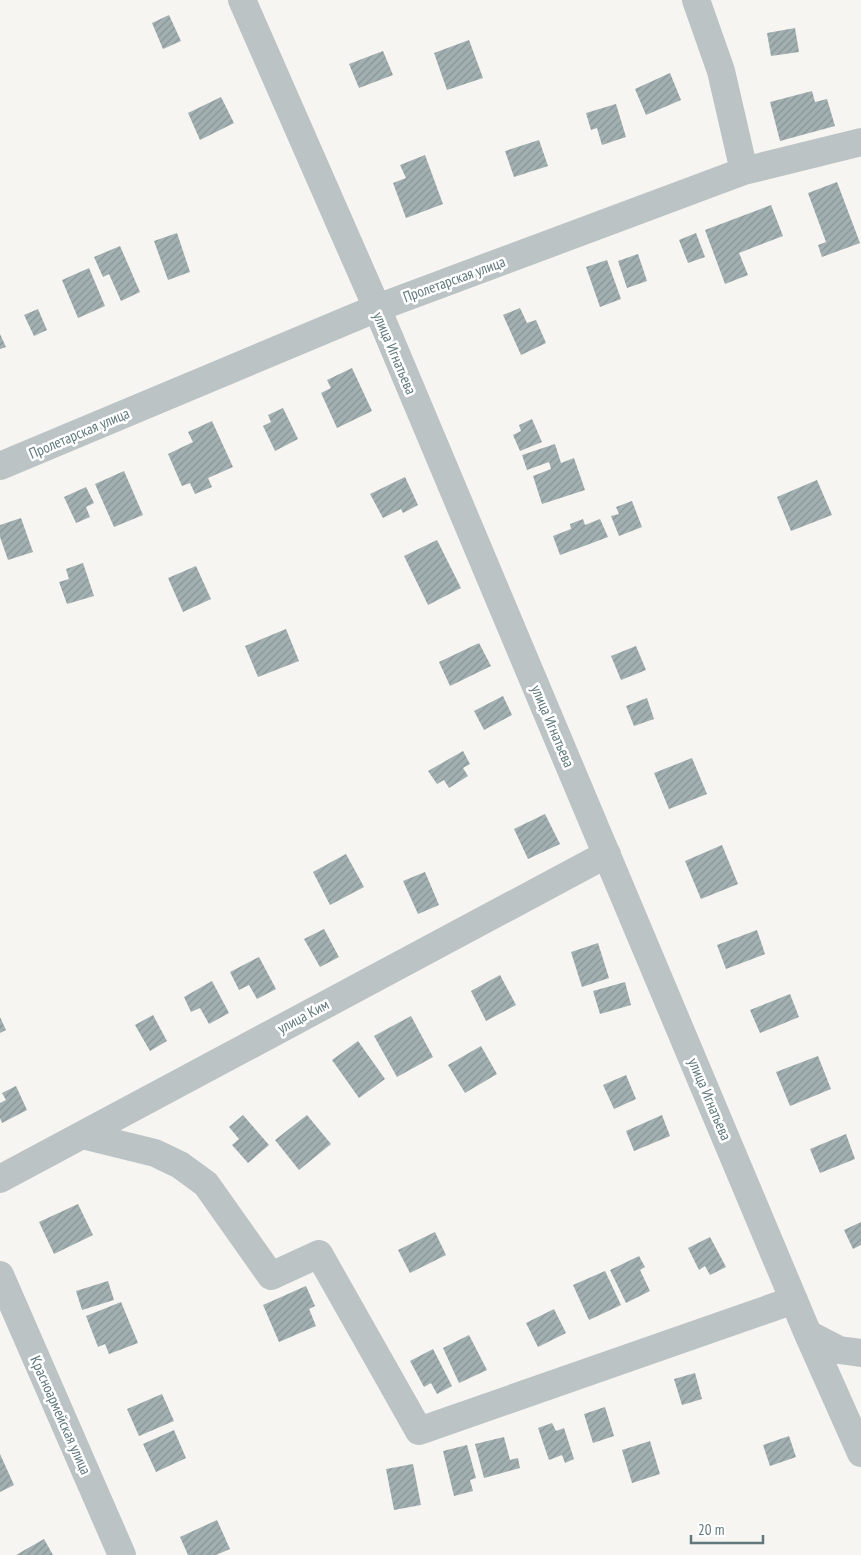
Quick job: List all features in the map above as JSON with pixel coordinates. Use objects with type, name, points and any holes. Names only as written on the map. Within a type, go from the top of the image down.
[{"type":"street","name":"улица Игнатьева","points":[[242,0],[377,308],[808,1334],[861,1453]]},
{"type":"street","points":[[696,0],[721,71],[744,171]]},
{"type":"street","name":"Пролетарская улица","points":[[0,466],[377,308],[744,171],[861,142]]},
{"type":"street","name":"улица Ким","points":[[0,1179],[607,854]]},
{"type":"street","points":[[82,1135],[155,1153],[180,1166],[206,1184],[271,1276],[318,1254],[419,1431],[794,1300]]},
{"type":"street","name":"Красноармейская улица","points":[[1,1279],[122,1555]]},
{"type":"street","points":[[808,1334],[839,1350],[861,1353]]},
{"type":"building","points":[[169,15],[181,41],[163,49],[152,23]]},
{"type":"building","points":[[795,28],[799,52],[771,56],[767,33]]},
{"type":"building","points":[[469,40],[483,78],[447,90],[434,53]]},
{"type":"building","points":[[383,51],[393,75],[359,88],[349,64]]},
{"type":"building","points":[[670,73],[681,100],[646,115],[635,89]]},
{"type":"building","points":[[812,91],[815,102],[827,99],[835,126],[780,141],[770,102]]},
{"type":"building","points":[[221,97],[234,123],[200,140],[188,113]]},
{"type":"building","points":[[616,104],[626,137],[602,145],[597,128],[591,130],[586,113]]},
{"type":"building","points":[[539,140],[548,166],[514,177],[505,151]]},
{"type":"building","points":[[425,155],[443,204],[406,218],[393,183],[406,178],[400,165]]},
{"type":"building","points":[[837,182],[860,243],[822,257],[818,245],[826,242],[808,193]]},
{"type":"building","points":[[771,205],[783,236],[739,253],[748,275],[725,284],[705,230]]},
{"type":"building","points":[[177,233],[190,272],[168,280],[154,241]]},
{"type":"building","points":[[696,233],[705,257],[688,263],[679,240]]},
{"type":"building","points":[[120,246],[140,292],[121,301],[109,274],[103,277],[94,257]]},
{"type":"building","points":[[638,254],[647,281],[627,288],[618,261]]},
{"type":"building","points":[[607,260],[621,299],[600,307],[586,267]]},
{"type":"building","points":[[89,268],[105,306],[78,318],[62,280]]},
{"type":"building","points":[[520,308],[527,323],[536,320],[546,343],[521,355],[503,315]]},
{"type":"building","points":[[38,309],[47,330],[34,336],[24,315]]},
{"type":"building","points":[[0,334],[6,347],[0,349]]},
{"type":"building","points":[[352,368],[372,411],[337,428],[321,393],[331,388],[327,380]]},
{"type":"building","points":[[283,408],[298,439],[275,451],[263,426],[271,422],[268,415]]},
{"type":"building","points":[[532,419],[542,442],[520,451],[513,435],[521,431],[519,425]]},
{"type":"building","points":[[212,421],[233,467],[208,478],[212,487],[195,494],[190,483],[182,486],[168,454],[193,442],[188,432]]},
{"type":"building","points":[[555,444],[561,463],[574,458],[585,490],[542,504],[533,476],[551,469],[549,462],[527,470],[522,455]]},
{"type":"building","points":[[124,471],[143,515],[114,527],[95,484]]},
{"type":"building","points":[[405,477],[418,505],[403,513],[401,509],[383,518],[370,494]]},
{"type":"building","points":[[817,480],[832,515],[791,531],[777,497]]},
{"type":"building","points":[[86,487],[94,503],[86,507],[90,517],[76,523],[64,497]]},
{"type":"building","points":[[632,501],[642,527],[619,536],[611,516],[619,514],[616,507]]},
{"type":"building","points":[[21,518],[33,552],[8,560],[0,537],[0,525]]},
{"type":"building","points":[[583,519],[585,525],[600,519],[608,537],[560,555],[553,536],[571,529],[570,524]]},
{"type":"building","points":[[437,540],[461,588],[428,605],[404,556]]},
{"type":"building","points":[[83,563],[94,596],[67,604],[59,582],[69,579],[66,569]]},
{"type":"building","points":[[196,566],[211,599],[183,612],[168,578]]},
{"type":"building","points":[[286,629],[299,661],[258,677],[245,646]]},
{"type":"building","points":[[479,643],[491,666],[450,686],[439,662]]},
{"type":"building","points":[[636,646],[646,670],[621,680],[611,656]]},
{"type":"building","points":[[503,696],[512,715],[484,730],[474,711]]},
{"type":"building","points":[[647,698],[654,719],[634,726],[626,706]]},
{"type":"building","points":[[463,751],[470,764],[463,768],[468,776],[449,788],[444,780],[437,784],[428,771]]},
{"type":"building","points":[[692,758],[707,794],[669,809],[654,773]]},
{"type":"building","points":[[545,814],[560,844],[528,859],[514,829]]},
{"type":"building","points":[[722,845],[738,884],[701,899],[685,861]]},
{"type":"building","points":[[346,854],[364,887],[330,905],[313,872]]},
{"type":"building","points":[[425,872],[439,905],[418,914],[403,881]]},
{"type":"building","points":[[324,929],[339,957],[320,967],[304,939]]},
{"type":"building","points":[[757,930],[765,954],[726,969],[717,945]]},
{"type":"building","points":[[598,943],[609,978],[582,987],[571,952]]},
{"type":"building","points":[[259,957],[276,989],[257,999],[249,985],[239,990],[230,972]]},
{"type":"building","points":[[500,975],[516,1005],[486,1021],[471,991]]},
{"type":"building","points":[[212,981],[229,1013],[209,1024],[200,1008],[191,1012],[184,997]]},
{"type":"building","points":[[625,982],[631,1005],[600,1014],[593,991]]},
{"type":"building","points":[[790,994],[799,1017],[760,1033],[750,1010]]},
{"type":"building","points":[[153,1015],[167,1041],[150,1051],[135,1025]]},
{"type":"building","points":[[411,1016],[433,1057],[397,1077],[374,1036]]},
{"type":"building","points":[[0,1017],[6,1030],[0,1033]]},
{"type":"building","points":[[358,1041],[385,1079],[359,1098],[332,1060]]},
{"type":"building","points":[[481,1046],[497,1074],[465,1093],[448,1065]]},
{"type":"building","points":[[818,1056],[831,1089],[790,1106],[776,1072]]},
{"type":"building","points":[[626,1075],[636,1099],[614,1109],[603,1085]]},
{"type":"building","points":[[16,1086],[27,1110],[2,1123],[0,1103],[6,1100],[2,1093]]},
{"type":"building","points":[[243,1115],[269,1145],[248,1163],[232,1145],[239,1139],[229,1127]]},
{"type":"building","points":[[307,1115],[331,1144],[299,1170],[275,1140]]},
{"type":"building","points":[[662,1115],[670,1136],[634,1151],[626,1131]]},
{"type":"building","points":[[846,1134],[855,1159],[820,1173],[810,1149]]},
{"type":"building","points":[[78,1204],[93,1235],[54,1254],[39,1222]]},
{"type":"building","points":[[861,1222],[861,1245],[853,1249],[844,1230]]},
{"type":"building","points":[[435,1232],[446,1255],[410,1273],[398,1250]]},
{"type":"building","points":[[710,1237],[726,1267],[710,1275],[705,1266],[699,1270],[688,1248]]},
{"type":"building","points":[[639,1256],[645,1267],[640,1270],[650,1291],[626,1303],[610,1270]]},
{"type":"building","points":[[605,1271],[621,1305],[589,1320],[573,1285]]},
{"type":"building","points":[[108,1281],[114,1300],[82,1310],[76,1291]]},
{"type":"building","points":[[306,1286],[315,1306],[309,1309],[316,1326],[279,1342],[263,1305]]},
{"type":"building","points":[[121,1302],[138,1343],[109,1354],[105,1344],[98,1347],[86,1316]]},
{"type":"building","points":[[554,1309],[566,1333],[538,1347],[526,1323]]},
{"type":"building","points":[[469,1335],[487,1370],[459,1383],[443,1348]]},
{"type":"building","points":[[433,1349],[452,1386],[437,1394],[431,1383],[424,1387],[410,1361]]},
{"type":"building","points":[[695,1373],[702,1399],[682,1405],[674,1379]]},
{"type":"building","points":[[162,1394],[174,1421],[139,1436],[127,1409]]},
{"type":"building","points":[[605,1407],[614,1436],[593,1443],[584,1414]]},
{"type":"building","points":[[552,1423],[556,1431],[564,1428],[574,1459],[565,1463],[562,1455],[549,1460],[538,1428]]},
{"type":"building","points":[[174,1430],[186,1458],[156,1472],[143,1444]]},
{"type":"building","points":[[789,1436],[796,1457],[770,1466],[763,1445]]},
{"type":"building","points":[[504,1437],[510,1460],[518,1458],[520,1468],[484,1478],[475,1444]]},
{"type":"building","points":[[650,1441],[660,1474],[632,1483],[622,1450]]},
{"type":"building","points":[[467,1445],[476,1478],[470,1480],[473,1491],[454,1496],[443,1451]]},
{"type":"building","points":[[0,1454],[14,1485],[0,1492]]},
{"type":"building","points":[[413,1464],[421,1505],[394,1510],[386,1469]]},
{"type":"building","points":[[217,1520],[230,1549],[216,1555],[188,1555],[180,1537]]},
{"type":"building","points":[[44,1539],[53,1555],[16,1555]]}]
